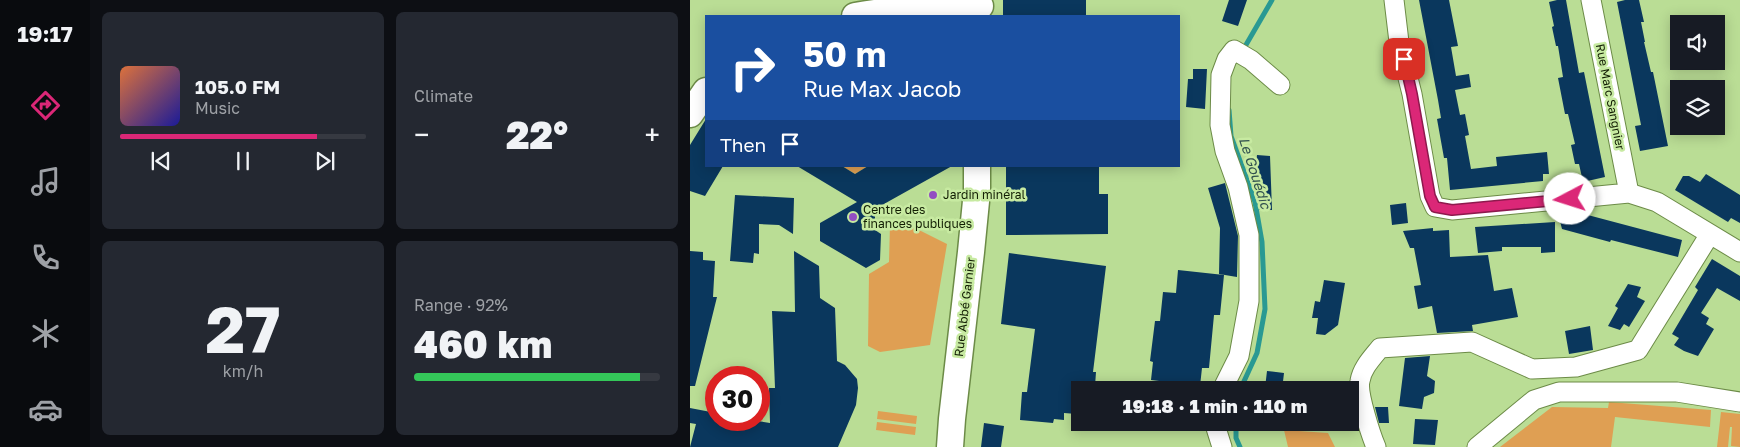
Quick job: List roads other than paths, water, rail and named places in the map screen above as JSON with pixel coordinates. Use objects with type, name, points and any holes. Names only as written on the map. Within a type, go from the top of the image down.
[{"type":"main road","points":[[862,15],[891,10],[944,6],[980,7]]},
{"type":"main road","points":[[690,114],[705,92]]},
{"type":"main road","name":"Rue Abbé Garnier","points":[[950,447],[975,219],[977,167]]},
{"type":"street","points":[[1394,0],[1399,42],[1412,94],[1430,196],[1435,207],[1452,210],[1629,194],[1657,202],[1740,252]]},
{"type":"street","name":"Rue Marc Sangnier","points":[[1591,0],[1629,194]]},
{"type":"street","points":[[1226,381],[1239,356],[1249,301],[1249,235],[1238,187],[1225,151],[1220,125],[1221,75],[1227,59],[1242,55],[1280,85]]},
{"type":"street","points":[[1376,447],[1364,410],[1359,383],[1366,366],[1380,348],[1472,342],[1532,369],[1576,367],[1638,350],[1710,234]]},
{"type":"street","points":[[1477,447],[1534,400],[1559,392],[1677,392],[1740,402]]},
{"type":"street","points":[[1217,431],[1222,447]]},
{"type":"waterway","name":"Le Gouédic","points":[[1243,50],[1272,0]]},
{"type":"waterway","name":"Le Gouédic","points":[[1229,110],[1231,136],[1255,202],[1262,242],[1265,309],[1257,353],[1244,381]]},
{"type":"waterway","name":"Le Gouédic","points":[[1236,431],[1236,438],[1240,447]]},
{"type":"place","name":"Jardin minéral","points":[[933,195]]},
{"type":"place","name":"Centre des finances publiques","points":[[853,217]]}]
